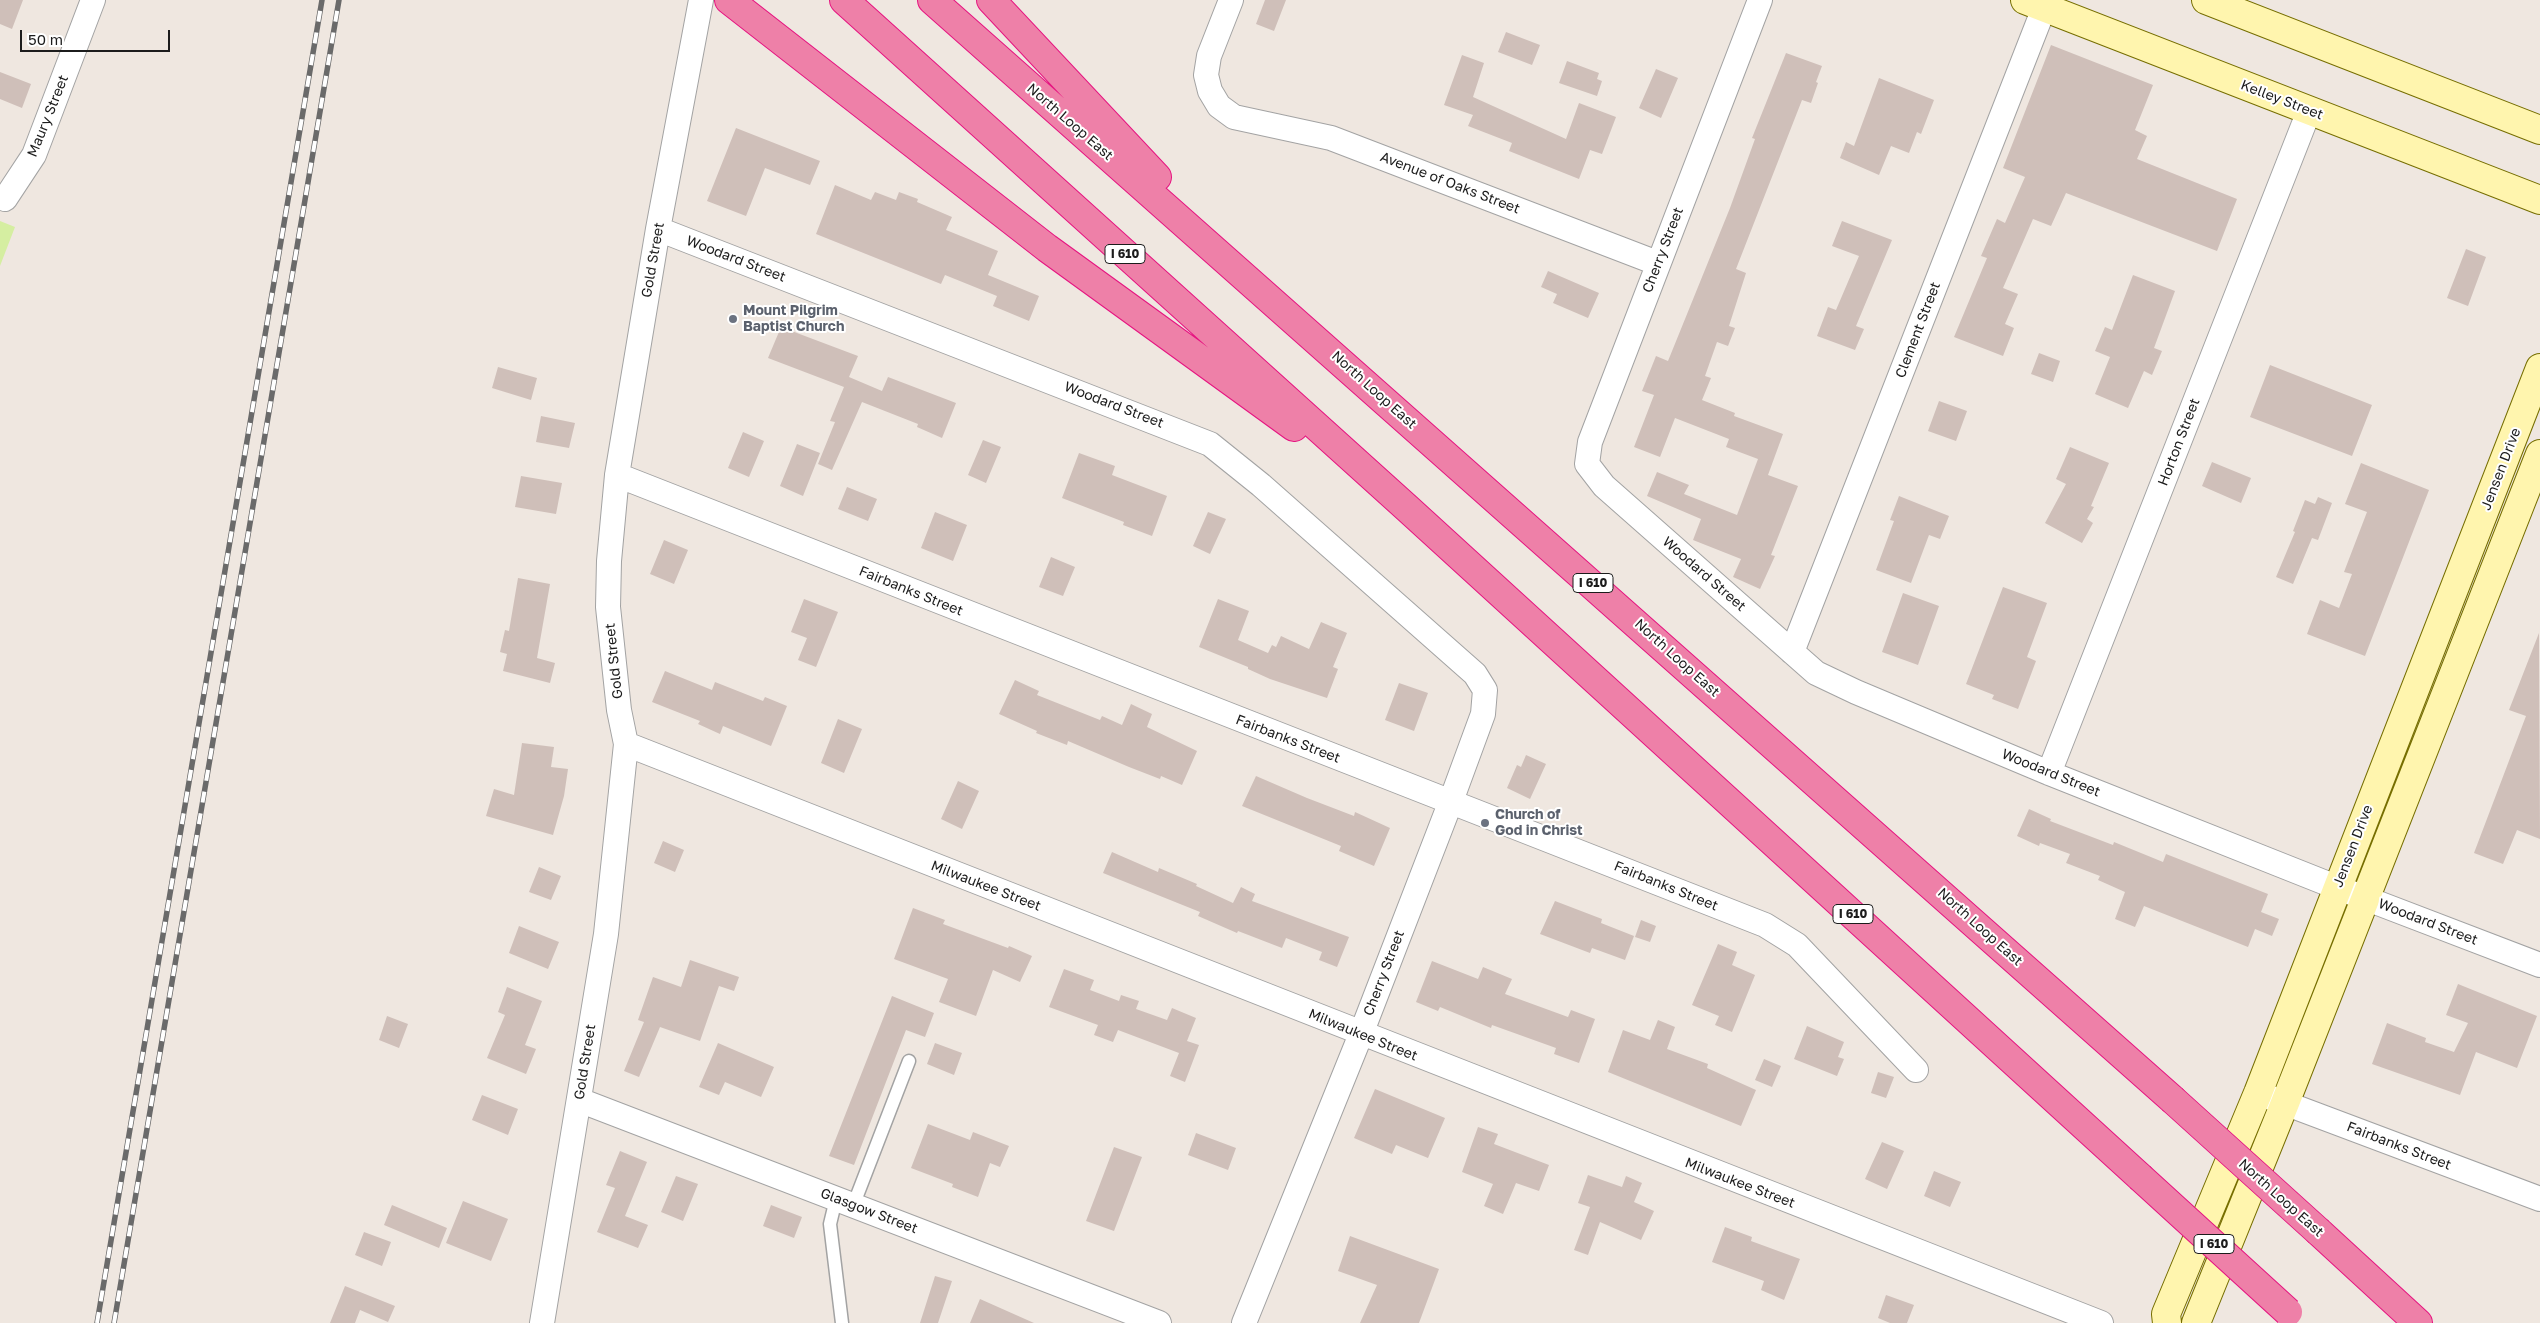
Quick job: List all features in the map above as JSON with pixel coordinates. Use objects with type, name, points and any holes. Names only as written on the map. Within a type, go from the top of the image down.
[{"type":"highway","points":[[729,0],[1047,248],[1407,508]]},
{"type":"highway","name":"I 610","points":[[844,0],[1407,508],[2294,1317]]},
{"type":"highway","name":"North Loop East","points":[[932,0],[2172,1098],[2418,1323]]},
{"type":"highway","points":[[991,0],[1269,297]]},
{"type":"highway","points":[[2327,1239],[2426,1323]]},
{"type":"main road","points":[[2206,0],[2540,130]]},
{"type":"main road","name":"Kelley Street","points":[[2034,4],[2540,200]]},
{"type":"main road","name":"Jensen Drive","points":[[2167,1323],[2166,1314],[2258,1093],[2336,887],[2540,368]]},
{"type":"main road","points":[[2196,1323],[2365,899],[2534,487],[2540,454]]},
{"type":"street","name":"Maury Street","points":[[2,198],[34,155],[93,0]]},
{"type":"street","name":"Gold Street","points":[[542,1323],[606,934],[626,744],[619,710],[608,607],[609,561],[617,474],[658,229],[701,0]]},
{"type":"street","name":"Avenue of Oaks Street","points":[[1231,0],[1209,56],[1206,75],[1210,90],[1219,106],[1238,118],[1331,138],[1657,263]]},
{"type":"street","name":"Cherry Street","points":[[1614,495],[1604,486],[1587,464],[1590,442],[1657,263],[1760,0]]},
{"type":"street","name":"Clement Street","points":[[1792,652],[2034,4]]},
{"type":"street","name":"Horton Street","points":[[2049,773],[2309,111]]},
{"type":"street","name":"Woodard Street","points":[[658,229],[1210,444],[1261,485],[1475,674],[1485,690],[1484,705]]},
{"type":"street","points":[[2499,473],[2534,487]]},
{"type":"street","name":"Fairbanks Street","points":[[617,474],[1169,693],[1765,925],[1796,946],[1916,1070]]},
{"type":"street","name":"Woodard Street","points":[[1614,495],[1816,673],[1856,692],[2049,773],[2365,899],[2540,965]]},
{"type":"street","name":"Cherry Street","points":[[1244,1323],[1361,1034],[1483,714],[1484,705]]},
{"type":"street","name":"Milwaukee Street","points":[[626,744],[2101,1323]]},
{"type":"street","name":"Fairbanks Street","points":[[2258,1093],[2540,1199]]},
{"type":"street","name":"Glasgow Street","points":[[579,1100],[1159,1323]]},
{"type":"lane","points":[[842,1323],[830,1224],[844,1202],[909,1061]]},
{"type":"green space","points":[[0,221],[15,227],[0,266]]},
{"type":"building","points":[[0,0],[23,0],[12,29],[0,24]]},
{"type":"building","points":[[1265,0],[1286,0],[1274,31],[1256,24]]},
{"type":"building","points":[[1506,32],[1540,45],[1532,65],[1498,52]]},
{"type":"building","points":[[2051,45],[2153,85],[2135,130],[2147,136],[2137,159],[2237,199],[2217,251],[2066,193],[2051,226],[2033,219],[2003,288],[2018,294],[2005,324],[2014,328],[2003,356],[1954,337],[1987,258],[1981,256],[1997,219],[2005,223],[2025,177],[2003,168]]},
{"type":"building","points":[[1786,53],[1822,66],[1816,82],[1818,83],[1811,103],[1802,100],[1736,269],[1746,273],[1729,326],[1735,328],[1728,346],[1717,342],[1705,376],[1711,378],[1702,400],[1735,413],[1734,416],[1783,434],[1768,475],[1798,486],[1771,555],[1775,556],[1760,589],[1733,577],[1741,559],[1693,540],[1701,519],[1647,496],[1657,472],[1689,485],[1684,494],[1737,515],[1758,459],[1726,447],[1729,439],[1675,418],[1660,457],[1634,447],[1654,395],[1642,391],[1656,356],[1668,361],[1730,208],[1755,139],[1752,138]]},
{"type":"building","points":[[1462,55],[1484,63],[1473,97],[1566,139],[1579,103],[1616,117],[1602,154],[1590,150],[1579,179],[1509,151],[1512,143],[1468,126],[1473,115],[1444,105]]},
{"type":"building","points":[[1567,61],[1599,73],[1597,79],[1602,81],[1597,96],[1559,83]]},
{"type":"building","points":[[1656,69],[1678,78],[1661,118],[1639,108]]},
{"type":"building","points":[[0,72],[31,84],[22,108],[0,99]]},
{"type":"building","points":[[1879,78],[1934,100],[1921,134],[1917,132],[1909,153],[1891,146],[1879,175],[1840,158],[1846,142],[1854,146]]},
{"type":"building","points":[[736,128],[820,161],[810,185],[765,168],[746,216],[707,201]]},
{"type":"building","points":[[835,185],[871,200],[875,192],[896,200],[899,192],[918,199],[917,202],[952,217],[946,230],[998,251],[988,275],[1039,296],[1029,321],[993,306],[997,296],[945,275],[941,284],[816,234]]},
{"type":"building","points":[[1842,221],[1892,240],[1856,326],[1864,329],[1855,350],[1817,336],[1828,307],[1836,310],[1859,256],[1832,246]]},
{"type":"building","points":[[2466,249],[2486,257],[2468,306],[2447,298]]},
{"type":"building","points":[[1548,271],[1599,293],[1588,318],[1553,303],[1557,294],[1541,287]]},
{"type":"building","points":[[2133,275],[2175,291],[2154,348],[2162,351],[2152,375],[2144,371],[2128,408],[2095,394],[2110,357],[2095,351],[2105,327],[2112,330]]},
{"type":"building","points":[[781,327],[858,356],[849,377],[882,391],[888,377],[956,403],[942,438],[917,427],[918,424],[862,402],[832,470],[818,464],[835,422],[830,421],[844,387],[768,358]]},
{"type":"building","points":[[2039,353],[2060,361],[2053,382],[2031,374]]},
{"type":"building","points":[[2270,365],[2372,405],[2352,456],[2250,417]]},
{"type":"building","points":[[498,367],[537,378],[531,400],[492,388]]},
{"type":"building","points":[[1939,401],[1967,411],[1956,441],[1928,431]]},
{"type":"building","points":[[541,416],[575,423],[569,448],[536,442]]},
{"type":"building","points":[[743,432],[764,441],[749,477],[728,468]]},
{"type":"building","points":[[983,440],[1001,447],[986,483],[968,475]]},
{"type":"building","points":[[797,444],[820,453],[803,496],[780,486]]},
{"type":"building","points":[[2070,447],[2109,463],[2091,506],[2094,507],[2087,519],[2093,523],[2082,543],[2045,523],[2066,484],[2056,479]]},
{"type":"building","points":[[1079,453],[1115,466],[1112,475],[1167,496],[1152,536],[1123,525],[1124,522],[1062,498]]},
{"type":"building","points":[[2212,462],[2251,478],[2241,503],[2202,486]]},
{"type":"building","points":[[2361,463],[2429,490],[2365,656],[2307,634],[2320,600],[2339,608],[2352,574],[2344,572],[2367,512],[2345,504]]},
{"type":"building","points":[[521,476],[562,483],[556,514],[515,507]]},
{"type":"building","points":[[847,487],[877,499],[868,521],[838,509]]},
{"type":"building","points":[[1899,496],[1949,516],[1940,539],[1929,535],[1911,583],[1876,570],[1894,521],[1890,520]]},
{"type":"building","points":[[2318,497],[2332,503],[2318,540],[2312,538],[2293,584],[2276,577],[2295,532],[2293,531],[2305,500],[2315,504]]},
{"type":"building","points":[[935,512],[967,525],[953,561],[921,548]]},
{"type":"building","points":[[1208,512],[1226,519],[1210,554],[1193,546]]},
{"type":"building","points":[[664,540],[688,550],[674,584],[650,574]]},
{"type":"building","points":[[1051,557],[1075,567],[1063,596],[1039,587]]},
{"type":"building","points":[[518,578],[550,584],[537,658],[555,663],[550,683],[503,671],[507,654],[500,652],[505,630],[509,631]]},
{"type":"building","points":[[2003,587],[2047,603],[2027,657],[2036,661],[2018,709],[1992,699],[1994,695],[1966,684]]},
{"type":"building","points":[[1903,593],[1939,606],[1918,665],[1882,652]]},
{"type":"building","points":[[804,599],[838,612],[816,667],[798,660],[807,638],[791,632]]},
{"type":"building","points":[[1218,599],[1249,611],[1238,640],[1268,653],[1272,645],[1276,647],[1281,636],[1309,649],[1321,622],[1347,633],[1333,667],[1338,669],[1327,698],[1270,679],[1248,669],[1248,667],[1199,647]]},
{"type":"building","points":[[2539,633],[2540,839],[2517,830],[2503,864],[2474,853],[2526,716],[2509,710]]},
{"type":"building","points":[[665,671],[712,690],[715,682],[763,701],[765,697],[787,706],[771,746],[723,726],[720,734],[698,724],[700,721],[652,702]]},
{"type":"building","points":[[1015,680],[1039,691],[1037,695],[1100,720],[1102,716],[1122,725],[1131,704],[1152,714],[1147,727],[1197,751],[1182,785],[1161,776],[1160,779],[1068,741],[1067,745],[1036,733],[1037,731],[999,714]]},
{"type":"building","points":[[1399,683],[1428,693],[1414,731],[1385,720]]},
{"type":"building","points":[[838,719],[862,729],[844,773],[821,763]]},
{"type":"building","points":[[522,743],[554,747],[551,767],[568,769],[564,796],[553,835],[486,816],[494,789],[514,795]]},
{"type":"building","points":[[1526,755],[1546,764],[1530,799],[1507,788],[1517,765],[1521,767]]},
{"type":"building","points":[[1256,776],[1354,816],[1355,812],[1390,828],[1374,866],[1339,851],[1341,846],[1242,806]]},
{"type":"building","points":[[958,781],[979,791],[962,829],[941,819]]},
{"type":"building","points":[[2029,809],[2051,819],[2050,821],[2113,845],[2114,842],[2163,862],[2166,854],[2268,894],[2261,912],[2279,919],[2272,936],[2255,929],[2248,947],[2144,906],[2135,927],[2115,919],[2125,892],[2098,880],[2100,876],[2066,863],[2070,854],[2040,843],[2039,846],[2017,836]]},
{"type":"building","points":[[663,841],[684,850],[675,872],[654,863]]},
{"type":"building","points":[[1112,852],[1158,872],[1159,868],[1197,884],[1196,886],[1233,903],[1241,887],[1255,894],[1252,901],[1349,937],[1337,967],[1319,960],[1322,952],[1286,938],[1282,948],[1238,931],[1237,933],[1198,916],[1200,912],[1103,873]]},
{"type":"building","points":[[539,867],[561,876],[551,900],[529,892]]},
{"type":"building","points":[[1555,901],[1602,919],[1601,923],[1634,936],[1625,960],[1592,948],[1590,953],[1540,934]]},
{"type":"building","points":[[913,908],[945,920],[943,924],[1008,948],[1009,946],[1032,956],[1020,982],[993,970],[976,1016],[939,1002],[948,979],[894,959]]},
{"type":"building","points":[[1641,920],[1656,926],[1650,942],[1635,937]]},
{"type":"building","points":[[519,926],[559,942],[548,969],[509,953]]},
{"type":"building","points":[[1718,944],[1737,952],[1732,965],[1755,975],[1732,1032],[1715,1025],[1719,1016],[1692,1005]]},
{"type":"building","points":[[690,960],[739,977],[734,991],[719,986],[700,1041],[660,1027],[639,1077],[624,1071],[644,1022],[638,1020],[653,977],[681,987]]},
{"type":"building","points":[[1432,961],[1478,979],[1483,967],[1512,979],[1505,994],[1568,1017],[1571,1010],[1595,1019],[1579,1063],[1554,1054],[1556,1048],[1492,1025],[1491,1028],[1440,1007],[1438,1011],[1416,1002]]},
{"type":"building","points":[[1064,969],[1094,980],[1090,990],[1119,1001],[1121,995],[1139,1001],[1136,1009],[1167,1020],[1172,1008],[1196,1018],[1187,1041],[1199,1045],[1185,1082],[1170,1076],[1179,1053],[1118,1030],[1113,1042],[1094,1035],[1098,1025],[1049,1007]]},
{"type":"building","points":[[2458,984],[2537,1016],[2517,1068],[2476,1052],[2460,1095],[2372,1064],[2387,1023],[2426,1038],[2425,1042],[2454,1052],[2468,1023],[2446,1015]]},
{"type":"building","points":[[507,987],[542,1001],[525,1045],[536,1049],[526,1074],[487,1058],[505,1015],[498,1012]]},
{"type":"building","points":[[892,996],[934,1013],[925,1037],[906,1030],[854,1165],[829,1156]]},
{"type":"building","points":[[387,1016],[408,1024],[399,1048],[379,1040]]},
{"type":"building","points":[[1658,1020],[1675,1027],[1667,1049],[1708,1064],[1707,1068],[1756,1090],[1741,1126],[1608,1072],[1623,1030],[1650,1040]]},
{"type":"building","points":[[1807,1026],[1844,1042],[1838,1057],[1844,1059],[1837,1076],[1794,1059]]},
{"type":"building","points":[[718,1043],[774,1067],[761,1097],[725,1082],[719,1095],[699,1087]]},
{"type":"building","points":[[935,1043],[962,1053],[954,1075],[927,1064]]},
{"type":"building","points":[[1764,1059],[1781,1066],[1772,1087],[1755,1080]]},
{"type":"building","points":[[1878,1072],[1894,1077],[1886,1098],[1871,1093]]},
{"type":"building","points":[[1375,1089],[1445,1118],[1428,1158],[1396,1145],[1392,1154],[1354,1138]]},
{"type":"building","points":[[482,1095],[518,1109],[508,1135],[472,1120]]},
{"type":"building","points":[[928,1124],[970,1140],[973,1132],[1009,1146],[1000,1167],[990,1163],[978,1197],[952,1187],[953,1184],[911,1168]]},
{"type":"building","points":[[1478,1127],[1498,1134],[1494,1144],[1549,1165],[1539,1191],[1516,1183],[1503,1214],[1484,1206],[1493,1184],[1462,1172]]},
{"type":"building","points":[[1196,1133],[1236,1148],[1228,1170],[1188,1155]]},
{"type":"building","points":[[1882,1142],[1904,1151],[1887,1189],[1865,1179]]},
{"type":"building","points":[[1114,1147],[1142,1157],[1114,1231],[1086,1221]]},
{"type":"building","points":[[620,1151],[647,1162],[625,1216],[648,1225],[638,1248],[597,1232],[615,1188],[606,1185]]},
{"type":"building","points":[[1934,1171],[1961,1182],[1950,1207],[1924,1196]]},
{"type":"building","points":[[1588,1175],[1622,1187],[1626,1176],[1642,1183],[1634,1202],[1654,1211],[1641,1240],[1600,1222],[1588,1255],[1574,1250],[1590,1207],[1578,1203]]},
{"type":"building","points":[[676,1176],[698,1184],[683,1221],[661,1212]]},
{"type":"building","points":[[463,1201],[508,1219],[491,1261],[446,1243]]},
{"type":"building","points":[[392,1205],[447,1228],[439,1248],[384,1225]]},
{"type":"building","points":[[771,1205],[802,1217],[794,1238],[763,1226]]},
{"type":"building","points":[[1725,1227],[1752,1237],[1751,1241],[1800,1259],[1784,1300],[1761,1290],[1764,1281],[1712,1262]]},
{"type":"building","points":[[364,1232],[391,1242],[382,1266],[355,1255]]},
{"type":"building","points":[[1350,1236],[1439,1269],[1419,1323],[1360,1323],[1377,1285],[1338,1271]]},
{"type":"building","points":[[935,1276],[952,1281],[938,1323],[920,1323]]},
{"type":"building","points":[[345,1286],[395,1306],[388,1322],[360,1310],[355,1323],[330,1323]]},
{"type":"building","points":[[1886,1295],[1914,1305],[1907,1323],[1890,1323],[1878,1318]]},
{"type":"building","points":[[980,1299],[1034,1323],[970,1323]]},
{"type":"railway","points":[[97,1323],[322,0]]},
{"type":"railway","points":[[114,1323],[339,0]]},
{"type":"place","name":"Mount Pilgrim Baptist Church","points":[[733,319]]},
{"type":"place","name":"Church of God in Christ","points":[[1485,823]]}]
